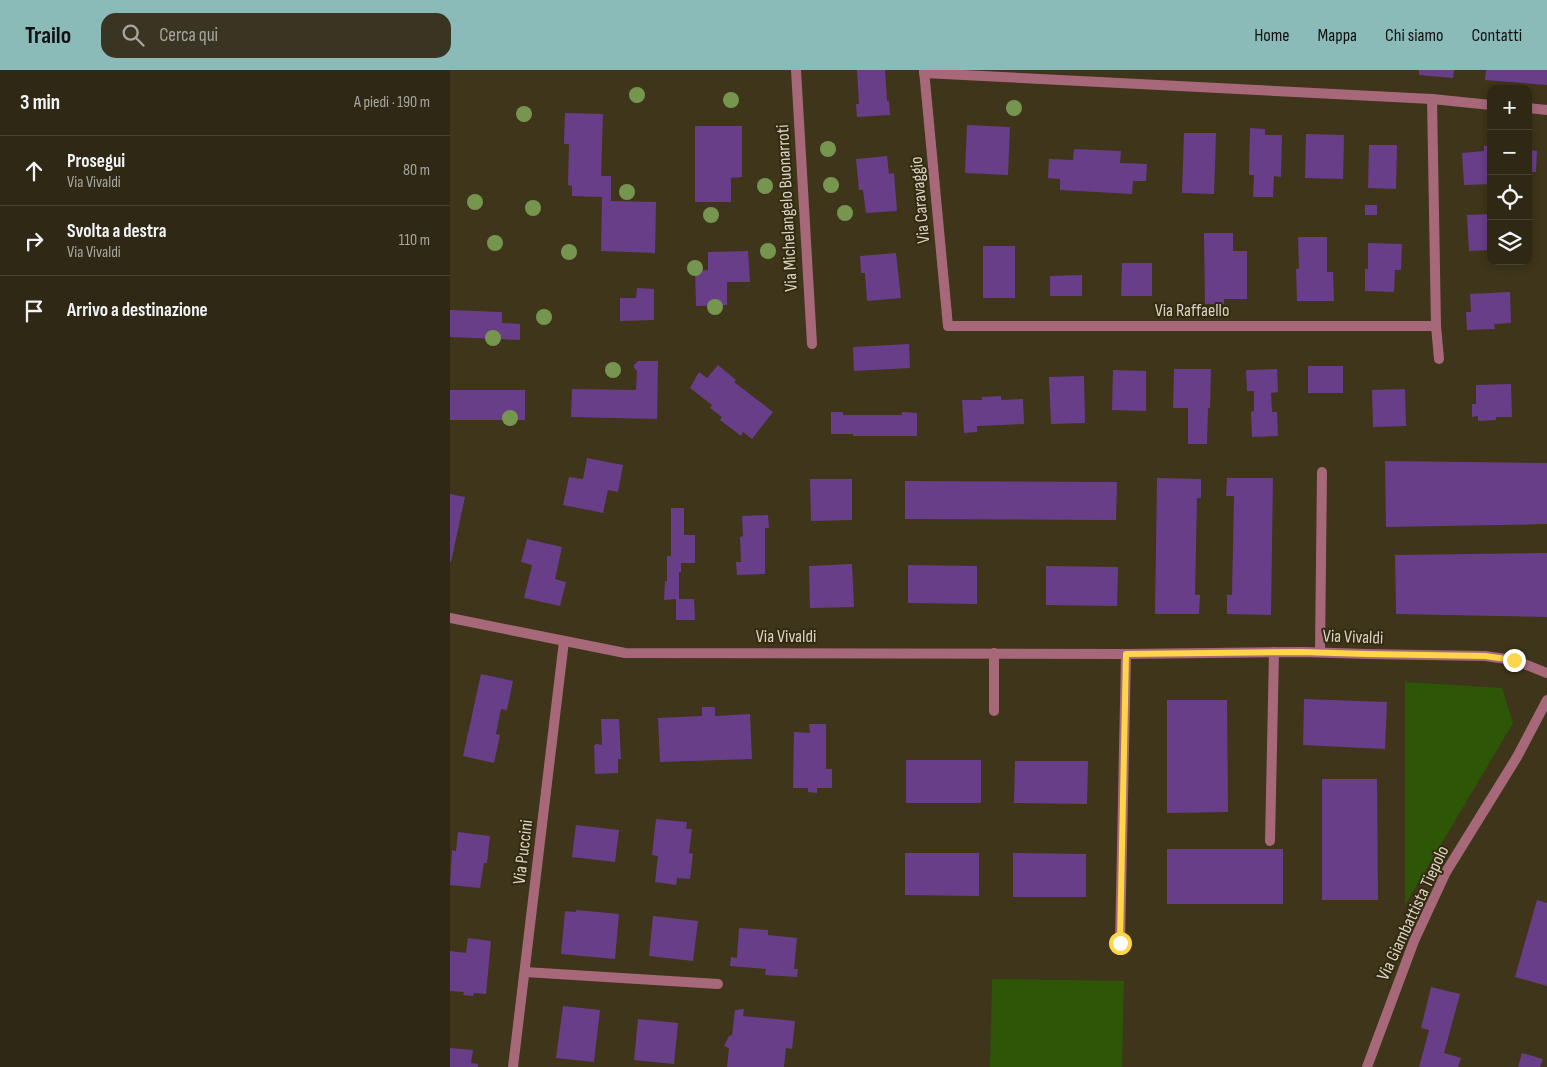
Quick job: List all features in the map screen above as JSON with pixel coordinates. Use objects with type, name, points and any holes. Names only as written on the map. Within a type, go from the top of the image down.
[{"type":"street","name":"Via Michelangelo Buonarroti","points":[[796,70],[812,344]]},
{"type":"street","points":[[924,71],[1432,99],[1487,105]]},
{"type":"street","name":"Via Caravaggio","points":[[924,71],[948,326]]},
{"type":"street","points":[[1432,99],[1436,326],[1439,359]]},
{"type":"street","points":[[1532,108],[1547,110]]},
{"type":"street","name":"Via Raffaello","points":[[948,326],[1436,326]]},
{"type":"street","points":[[1320,652],[1322,472]]},
{"type":"street","name":"Via Vivaldi","points":[[450,618],[625,653],[1126,654],[1320,652],[1485,656],[1514,660],[1547,673]]},
{"type":"street","name":"Via Puccini","points":[[513,1067],[564,641]]},
{"type":"street","points":[[1270,841],[1274,652]]},
{"type":"street","points":[[994,653],[994,711]]},
{"type":"street","points":[[1120,943],[1126,654]]},
{"type":"street","name":"Via Giambattista Tiepolo","points":[[1367,1067],[1414,941],[1446,872],[1517,756],[1547,700]]},
{"type":"street","points":[[525,972],[718,984]]},
{"type":"green space","points":[[1405,682],[1502,688],[1513,723],[1405,905]]},
{"type":"green space","points":[[992,979],[1124,981],[1122,1067],[990,1067]]},
{"type":"building","points":[[857,70],[885,70],[890,115],[857,117],[856,104],[859,104]]},
{"type":"building","points":[[1419,70],[1454,70],[1453,78],[1419,75]]},
{"type":"building","points":[[1486,70],[1547,70],[1547,85],[1485,80]]},
{"type":"building","points":[[565,113],[603,114],[601,176],[611,176],[611,201],[656,202],[655,253],[601,251],[602,197],[572,196],[572,186],[568,185],[569,144],[564,144]]},
{"type":"building","points":[[967,125],[1010,127],[1008,175],[965,173]]},
{"type":"building","points":[[695,126],[742,126],[742,177],[731,178],[731,202],[695,202]]},
{"type":"building","points":[[1250,128],[1265,129],[1265,135],[1282,135],[1281,177],[1274,176],[1273,197],[1253,197],[1254,175],[1249,175]]},
{"type":"building","points":[[1184,133],[1216,133],[1214,194],[1182,193]]},
{"type":"building","points":[[1306,134],[1344,135],[1343,179],[1305,178]]},
{"type":"building","points":[[1369,145],[1397,145],[1396,189],[1368,188]]},
{"type":"building","points":[[1484,146],[1487,146],[1487,184],[1464,185],[1462,153],[1484,151]]},
{"type":"building","points":[[1074,149],[1121,151],[1120,163],[1147,164],[1146,181],[1133,181],[1132,194],[1060,190],[1060,179],[1048,178],[1049,159],[1073,160]]},
{"type":"building","points":[[1532,150],[1537,151],[1536,172],[1532,172]]},
{"type":"building","points":[[887,156],[889,174],[894,173],[897,211],[866,213],[863,190],[859,190],[856,159]]},
{"type":"building","points":[[1365,205],[1377,205],[1377,215],[1365,215]]},
{"type":"building","points":[[1487,214],[1487,250],[1469,251],[1467,215]]},
{"type":"building","points":[[1204,233],[1233,233],[1233,251],[1247,251],[1247,299],[1224,299],[1224,304],[1205,304]]},
{"type":"building","points":[[1298,237],[1327,237],[1327,272],[1333,272],[1334,301],[1297,301]]},
{"type":"building","points":[[1368,243],[1402,244],[1401,270],[1395,270],[1394,292],[1365,291],[1365,269],[1368,269]]},
{"type":"building","points":[[983,246],[1015,246],[1015,298],[983,298]]},
{"type":"building","points":[[748,251],[750,282],[727,282],[727,305],[696,306],[695,271],[708,270],[708,252]]},
{"type":"building","points":[[896,253],[901,298],[867,301],[865,273],[861,273],[860,256]]},
{"type":"building","points":[[1122,263],[1152,263],[1152,296],[1121,296]]},
{"type":"building","points":[[1082,275],[1082,296],[1050,296],[1050,276]]},
{"type":"building","points":[[637,288],[654,289],[654,320],[620,321],[620,298],[636,298]]},
{"type":"building","points":[[1510,292],[1511,323],[1494,324],[1495,329],[1467,330],[1466,312],[1471,312],[1470,294]]},
{"type":"building","points":[[450,310],[502,312],[502,323],[520,324],[520,340],[450,337]]},
{"type":"building","points":[[909,344],[910,368],[854,371],[853,347]]},
{"type":"building","points":[[638,361],[658,361],[657,419],[571,417],[572,389],[636,390],[637,371],[634,365]]},
{"type":"building","points":[[718,365],[736,380],[734,382],[773,412],[752,439],[743,432],[741,436],[720,420],[722,417],[710,408],[712,405],[690,388],[699,372],[707,378]]},
{"type":"building","points":[[1308,366],[1343,366],[1343,393],[1308,393]]},
{"type":"building","points":[[1174,369],[1211,369],[1207,444],[1188,444],[1188,408],[1173,408]]},
{"type":"building","points":[[1277,369],[1278,392],[1271,393],[1272,412],[1277,412],[1278,436],[1252,437],[1251,412],[1254,411],[1254,391],[1247,391],[1246,370]]},
{"type":"building","points":[[1113,370],[1146,371],[1146,411],[1112,410]]},
{"type":"building","points":[[1084,376],[1085,423],[1051,424],[1049,377]]},
{"type":"building","points":[[1511,384],[1512,417],[1496,417],[1496,420],[1478,421],[1478,416],[1472,417],[1472,404],[1476,404],[1476,385]]},
{"type":"building","points":[[1405,389],[1406,426],[1373,427],[1372,390]]},
{"type":"building","points":[[450,390],[525,390],[525,420],[450,420]]},
{"type":"building","points":[[1001,396],[1001,400],[1023,399],[1024,424],[977,426],[977,432],[964,433],[962,400],[982,400],[982,397]]},
{"type":"building","points":[[831,412],[843,412],[843,415],[902,415],[902,412],[917,413],[917,436],[831,434]]},
{"type":"building","points":[[587,458],[623,465],[618,492],[608,490],[603,513],[563,505],[569,477],[583,479]]},
{"type":"building","points":[[1385,461],[1547,463],[1547,524],[1386,527]]},
{"type":"building","points":[[1157,478],[1201,479],[1201,498],[1197,498],[1195,595],[1200,595],[1199,614],[1155,614]]},
{"type":"building","points":[[1227,478],[1273,478],[1271,615],[1227,614],[1227,595],[1232,595],[1234,496],[1226,496]]},
{"type":"building","points":[[810,479],[852,479],[852,520],[811,521]]},
{"type":"building","points":[[905,481],[1117,482],[1116,520],[905,519]]},
{"type":"building","points":[[450,494],[465,497],[451,562],[450,562]]},
{"type":"building","points":[[671,508],[684,508],[684,535],[695,535],[695,563],[681,563],[679,599],[694,599],[695,620],[676,620],[676,599],[664,600],[665,581],[667,581],[667,556],[671,556]]},
{"type":"building","points":[[768,515],[769,528],[765,528],[765,574],[737,575],[736,562],[741,562],[740,537],[743,536],[742,516]]},
{"type":"building","points":[[527,539],[562,547],[555,579],[566,582],[560,606],[524,598],[532,565],[521,562]]},
{"type":"building","points":[[1547,553],[1547,617],[1396,614],[1395,555]]},
{"type":"building","points":[[852,564],[854,607],[810,608],[809,566]]},
{"type":"building","points":[[908,565],[977,566],[977,604],[908,603]]},
{"type":"building","points":[[1046,566],[1118,567],[1117,606],[1046,605]]},
{"type":"building","points":[[481,674],[513,681],[507,710],[501,709],[496,734],[500,735],[494,763],[463,756]]},
{"type":"building","points":[[1304,699],[1387,702],[1385,749],[1303,745]]},
{"type":"building","points":[[1167,700],[1227,700],[1228,812],[1167,813]]},
{"type":"building","points":[[702,707],[715,707],[715,716],[750,714],[752,759],[660,762],[658,718],[702,716]]},
{"type":"building","points":[[601,719],[619,719],[621,759],[618,759],[618,773],[595,774],[594,746],[596,744],[602,745]]},
{"type":"building","points":[[809,724],[826,724],[826,769],[832,769],[832,788],[817,788],[817,793],[808,792],[808,788],[793,788],[794,732],[810,733]]},
{"type":"building","points":[[906,760],[981,760],[981,803],[906,803]]},
{"type":"building","points":[[1015,761],[1088,761],[1087,804],[1014,803]]},
{"type":"building","points":[[1322,779],[1377,779],[1378,900],[1322,900]]},
{"type":"building","points":[[656,819],[687,822],[686,829],[692,829],[689,853],[693,854],[690,879],[677,878],[676,885],[655,882],[658,856],[652,855]]},
{"type":"building","points":[[576,825],[619,830],[615,862],[572,857]]},
{"type":"building","points":[[458,832],[490,836],[487,863],[484,863],[480,888],[450,885],[452,850],[456,851]]},
{"type":"building","points":[[1167,849],[1283,849],[1283,904],[1167,904]]},
{"type":"building","points":[[905,853],[979,853],[979,896],[905,895]]},
{"type":"building","points":[[1013,853],[1086,854],[1086,897],[1013,897]]},
{"type":"building","points":[[1537,900],[1547,903],[1547,986],[1515,977]]},
{"type":"building","points":[[576,910],[619,914],[615,959],[561,954],[565,911],[576,912]]},
{"type":"building","points":[[653,916],[698,921],[693,961],[649,956]]},
{"type":"building","points":[[739,928],[768,930],[768,935],[797,938],[794,969],[798,969],[797,977],[765,975],[766,969],[730,966],[731,957],[737,958]]},
{"type":"building","points":[[468,938],[491,941],[486,994],[474,993],[473,996],[463,995],[464,992],[450,991],[450,951],[466,953]]},
{"type":"building","points":[[1431,987],[1460,994],[1444,1053],[1461,1058],[1458,1067],[1419,1067],[1429,1030],[1421,1028]]},
{"type":"building","points":[[563,1006],[600,1010],[594,1062],[556,1058]]},
{"type":"building","points":[[744,1009],[743,1016],[795,1021],[792,1049],[786,1048],[784,1067],[727,1067],[729,1048],[724,1046],[729,1036],[732,1035],[735,1010]]},
{"type":"building","points":[[638,1019],[678,1023],[674,1064],[634,1060]]},
{"type":"building","points":[[450,1048],[473,1050],[471,1063],[478,1064],[478,1067],[450,1067]]},
{"type":"building","points":[[1522,1053],[1543,1059],[1540,1067],[1518,1067]]},
{"type":"route","points":[[1120,943],[1126,654],[1302,652],[1485,656],[1514,660]]}]
